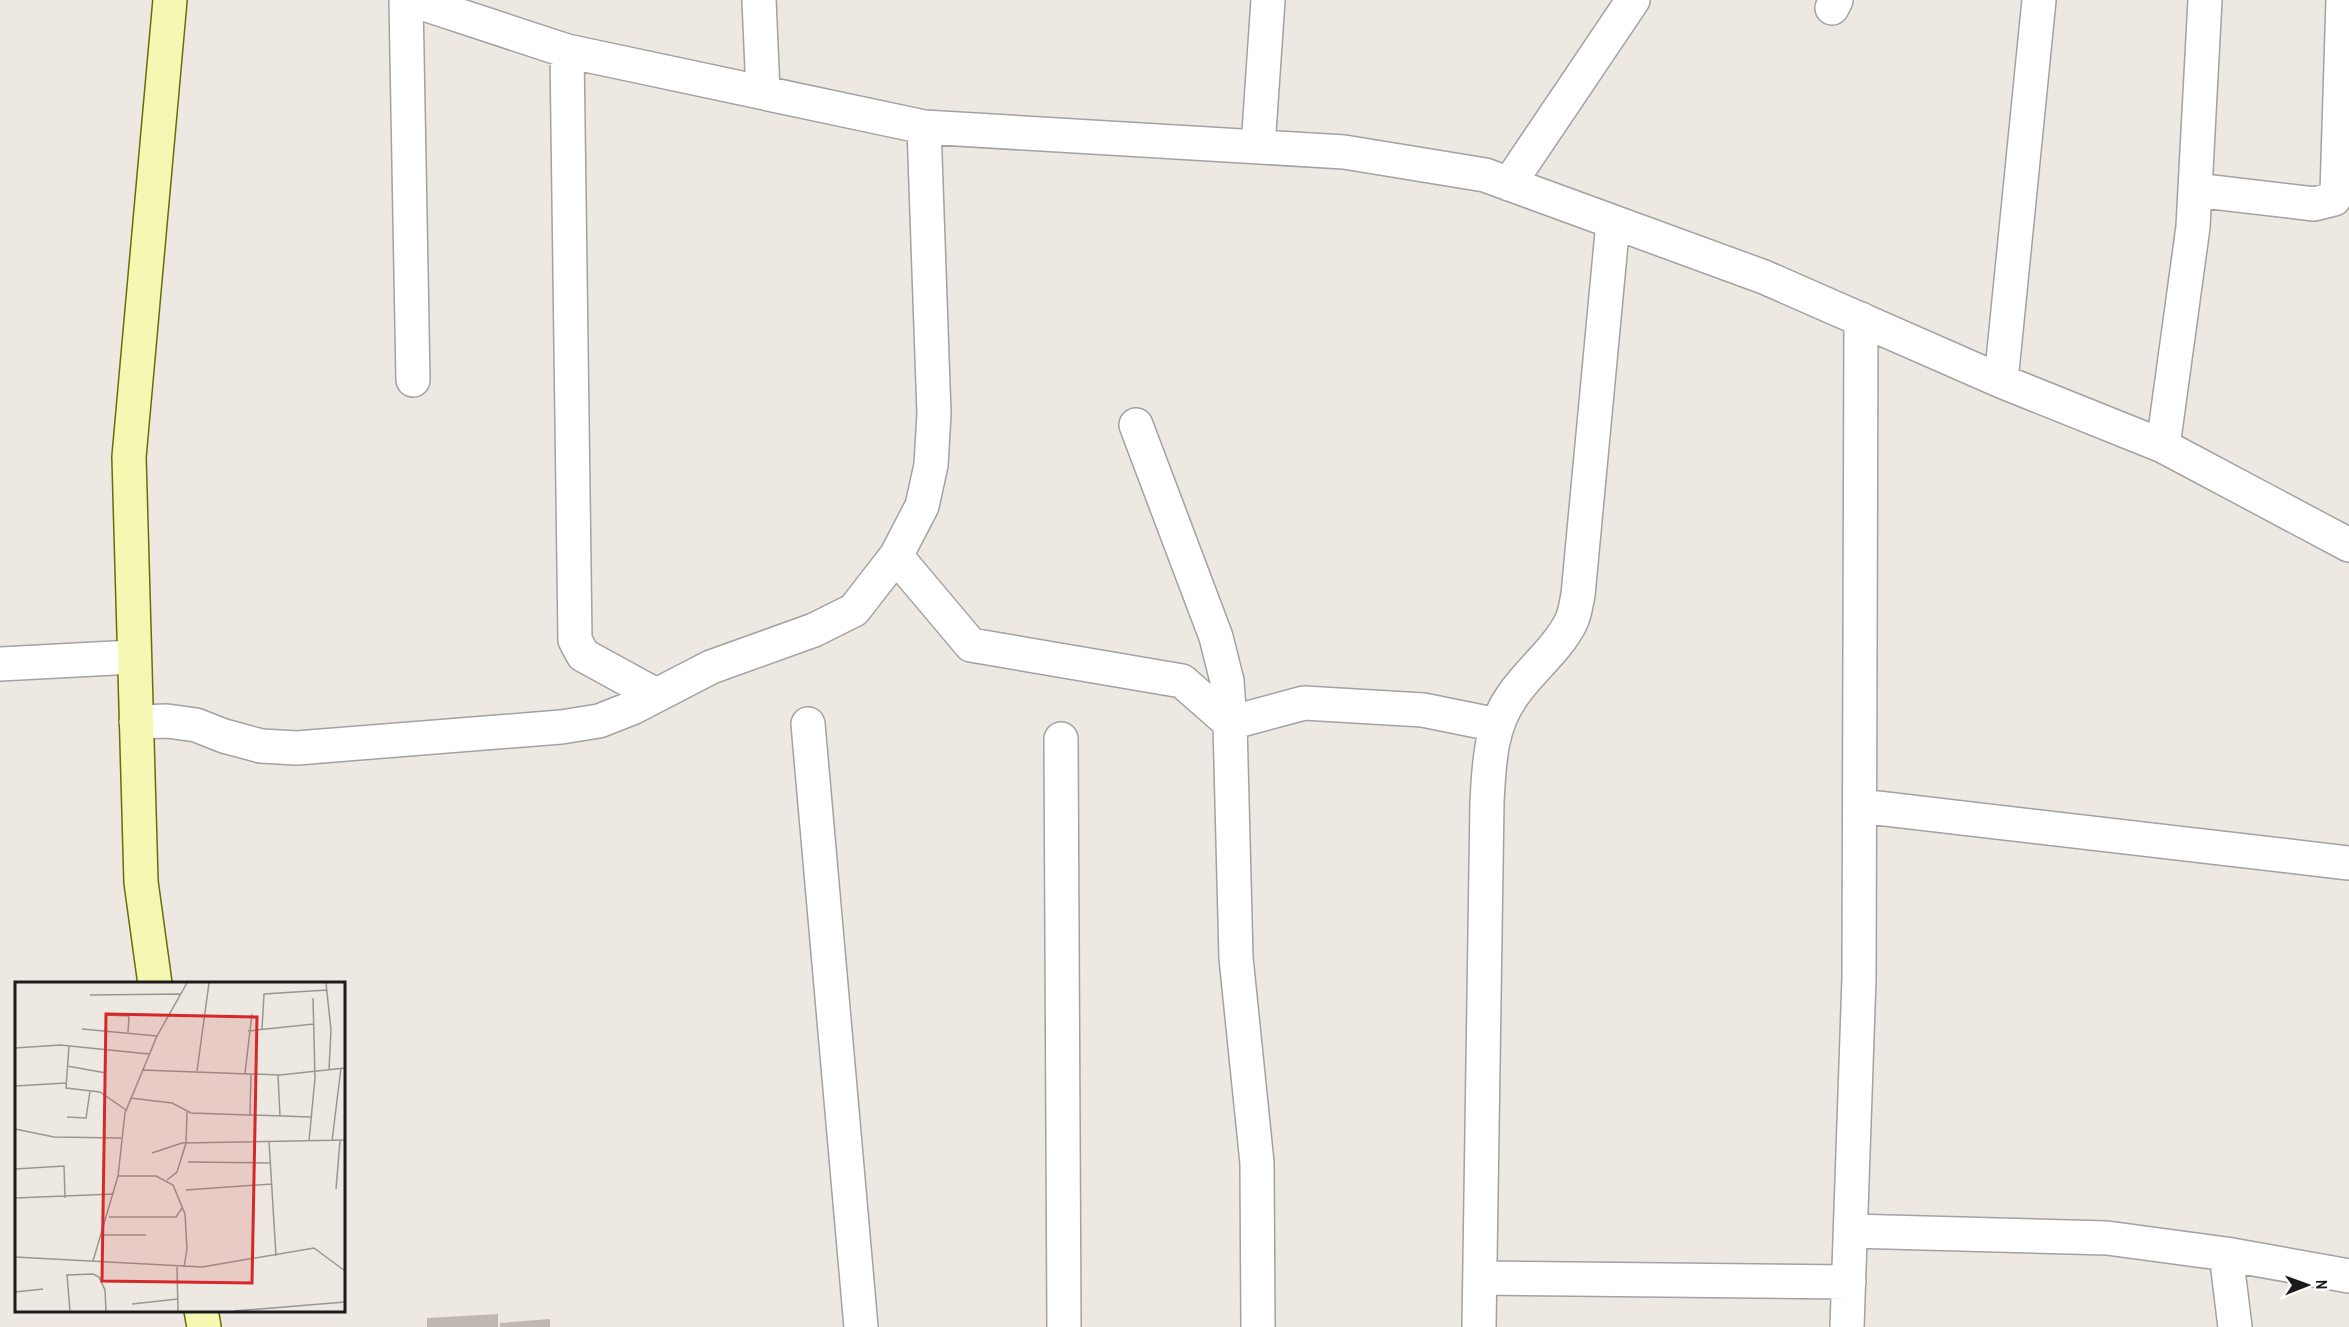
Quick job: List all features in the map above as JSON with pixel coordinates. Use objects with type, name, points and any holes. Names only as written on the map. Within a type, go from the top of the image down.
[{"type":"street","points":[[155,982],[141,882],[129,457],[170,0]]},
{"type":"street","points":[[406,0],[413,381]]},
{"type":"street","points":[[412,0],[567,51],[924,127],[1344,152],[1485,175],[1764,277],[2001,381],[2163,446],[2349,545]]},
{"type":"street","points":[[759,0],[763,92]]},
{"type":"street","points":[[1258,147],[1268,0]]},
{"type":"street","points":[[1509,184],[1633,0]]},
{"type":"street","points":[[2001,381],[2039,0]]},
{"type":"street","points":[[2163,446],[2193,227],[2205,0]]},
{"type":"street","points":[[2195,190],[2314,204],[2334,199],[2337,192],[2343,0]]},
{"type":"street","points":[[567,51],[575,640],[583,655],[656,695]]},
{"type":"street","points":[[136,722],[167,720],[196,725],[224,736],[261,746],[297,748],[570,726],[599,721],[632,708],[711,667],[814,630],[854,610],[896,556],[922,506],[931,465],[934,414],[924,127]]},
{"type":"street","points":[[1479,1327],[1487,802],[1490,758],[1497,725],[1512,696],[1558,642],[1571,621],[1578,595],[1612,222]]},
{"type":"street","points":[[1847,1327],[1859,978],[1861,319]]},
{"type":"street","points":[[1136,425],[1215,637],[1227,681],[1236,958],[1257,1163],[1258,1327]]},
{"type":"street","points":[[896,556],[971,645],[1182,681],[1230,723]]},
{"type":"street","points":[[0,664],[133,657]]},
{"type":"street","points":[[1230,723],[1304,703],[1423,710],[1497,725]]},
{"type":"street","points":[[808,724],[861,1327]]},
{"type":"street","points":[[1061,739],[1064,1327]]},
{"type":"street","points":[[1860,806],[2349,863]]},
{"type":"street","points":[[1851,1231],[2107,1238],[2226,1254],[2349,1276]]},
{"type":"street","points":[[2226,1254],[2235,1327]]},
{"type":"street","points":[[1480,1278],[1849,1282]]},
{"type":"street","points":[[201,1312],[204,1327]]},
{"type":"building","points":[[498,1314],[498,1327],[427,1327],[427,1318]]},
{"type":"building","points":[[550,1319],[550,1327],[500,1327],[500,1323]]}]
